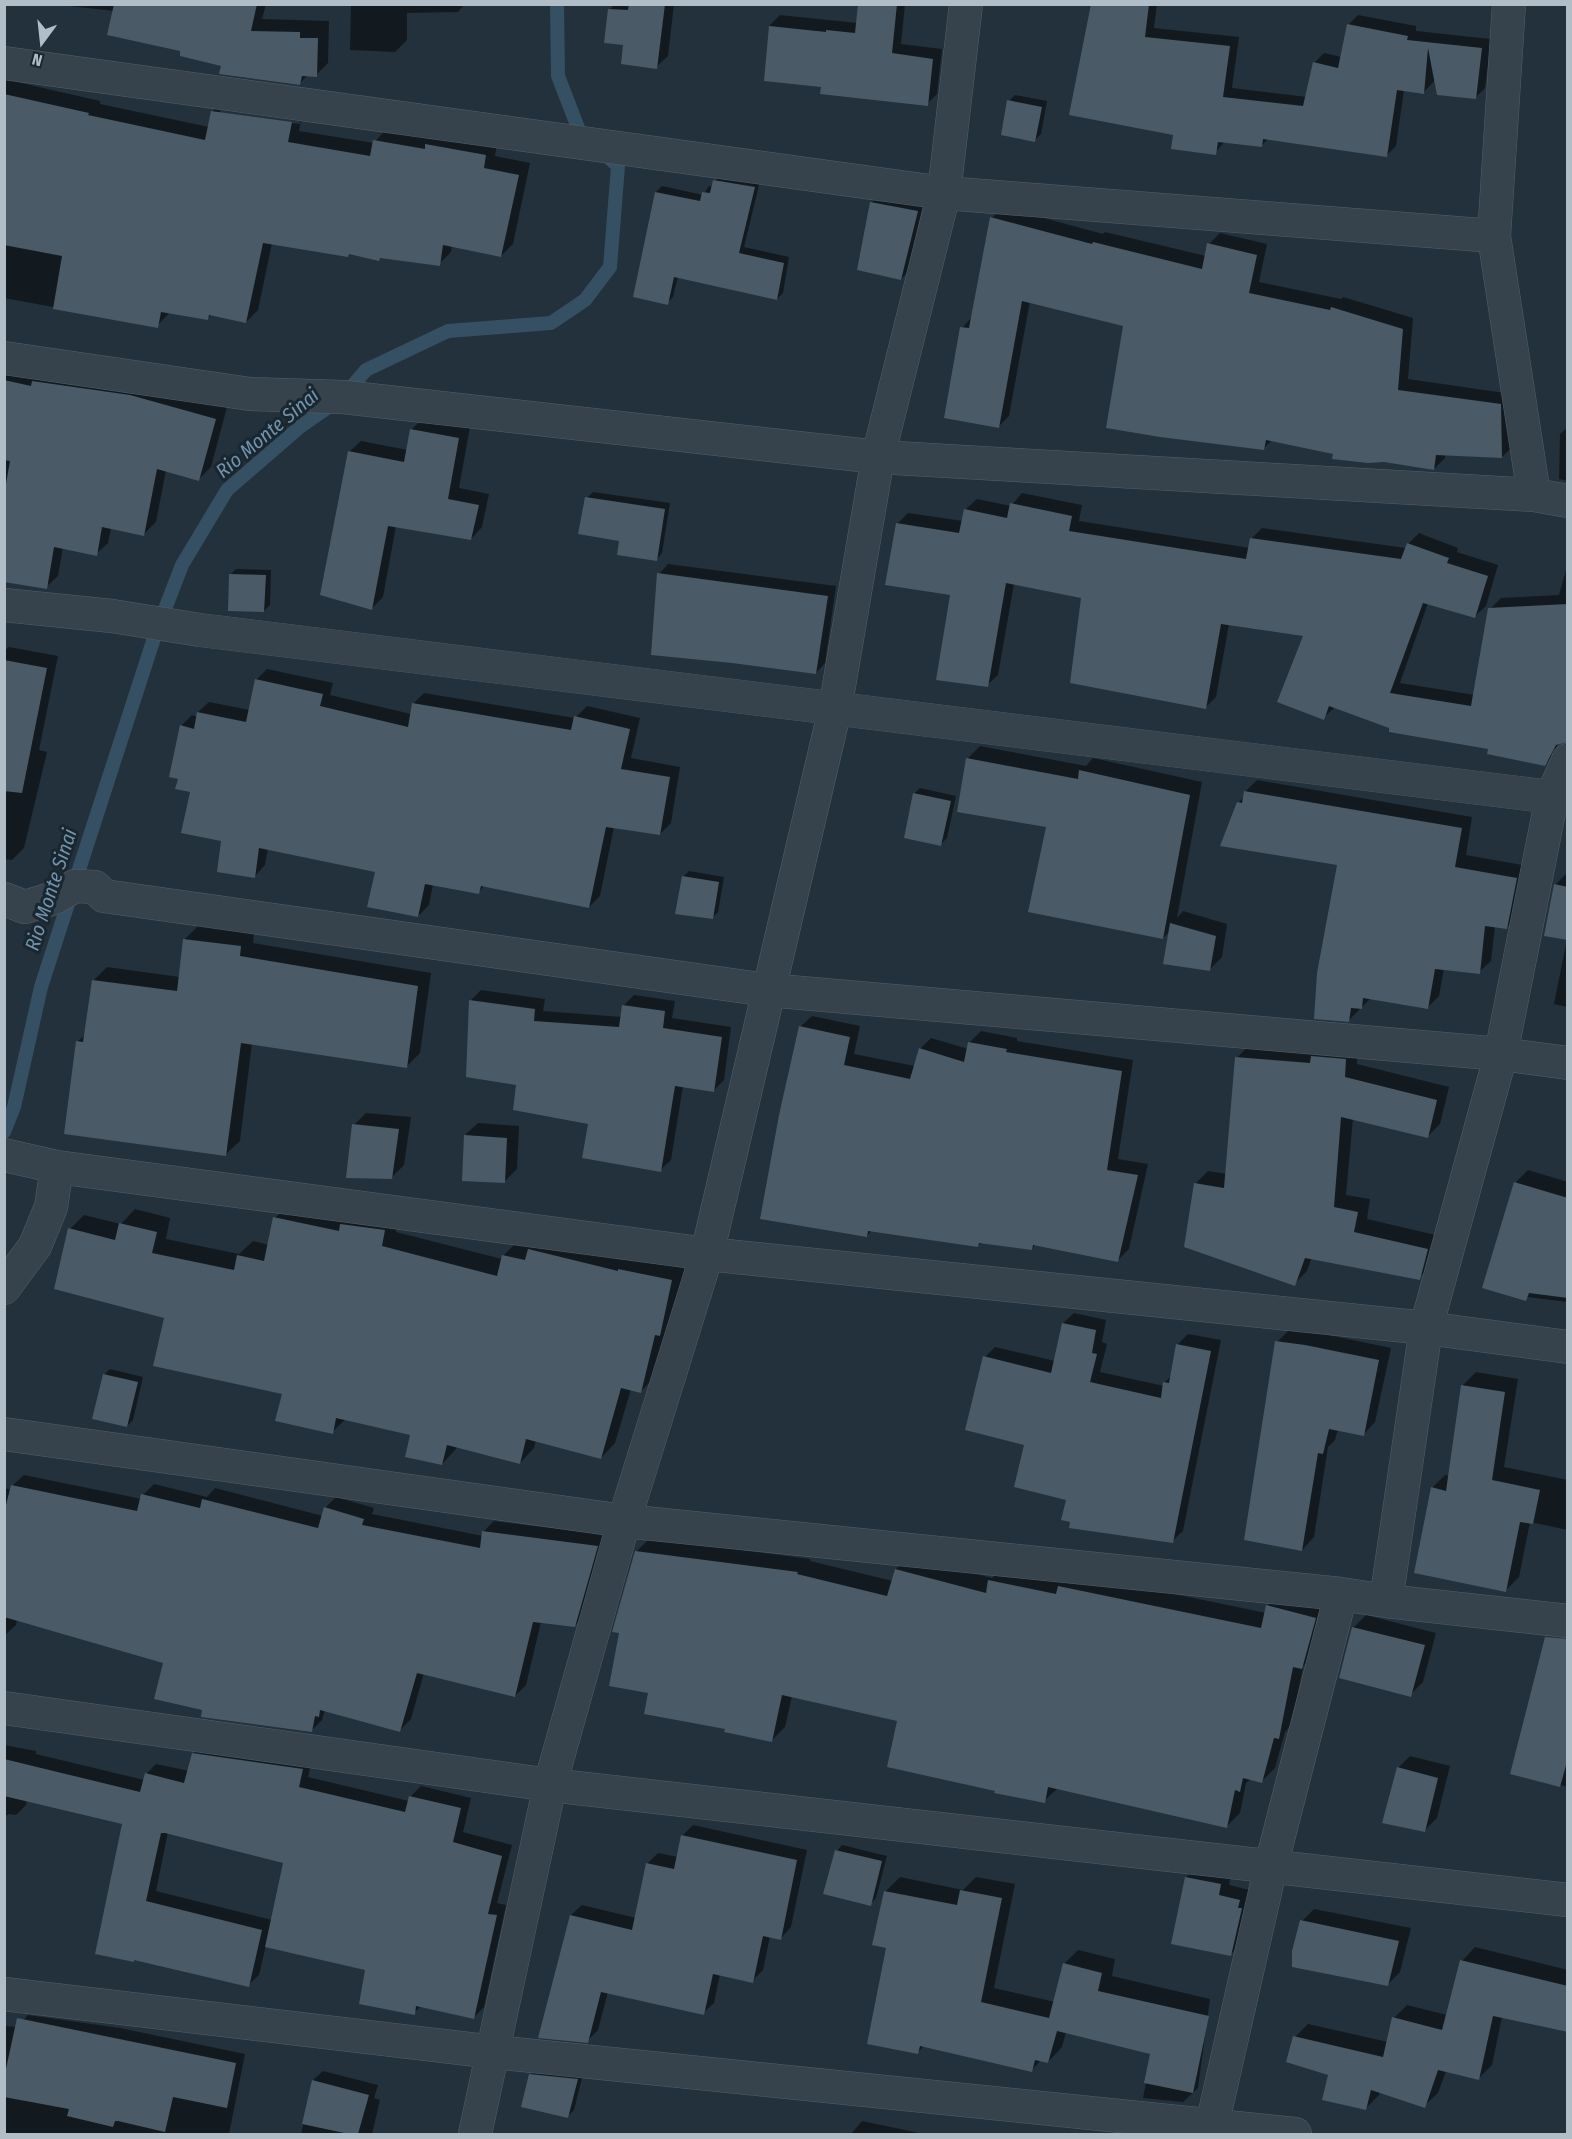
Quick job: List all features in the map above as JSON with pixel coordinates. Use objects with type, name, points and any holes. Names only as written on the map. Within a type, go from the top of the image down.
[{"type":"street","points":[[475,2134],[550,1785],[624,1521],[707,1254],[835,709],[878,457],[944,194],[966,4]]},
{"type":"street","points":[[1509,4],[1494,237],[1534,495]]},
{"type":"street","points":[[4,63],[944,194],[1494,237]]},
{"type":"street","points":[[4,358],[250,394],[343,397],[878,457],[1534,495],[1568,501]]},
{"type":"street","points":[[4,605],[112,616],[200,630],[1560,798]]},
{"type":"street","points":[[1386,1601],[1426,1328],[1501,1054],[1568,760]]},
{"type":"street","points":[[4,899],[25,907],[54,898],[75,886],[95,887],[104,896],[768,990],[1501,1054],[1568,1063]]},
{"type":"street","points":[[11,1157],[57,1167],[707,1254],[1426,1328],[1568,1347]]},
{"type":"street","points":[[4,1288],[35,1246],[51,1207],[57,1167]]},
{"type":"street","points":[[4,1434],[624,1521],[1341,1594],[1568,1621]]},
{"type":"street","points":[[1210,2130],[1271,1866],[1341,1594]]},
{"type":"street","points":[[4,1708],[550,1785],[1568,1900]]},
{"type":"street","points":[[4,1994],[494,2052],[1210,2130],[1295,2134]]},
{"type":"building","points":[[114,4],[257,4],[251,31],[300,32],[300,38],[318,38],[317,77],[302,76],[300,85],[219,74],[221,66],[180,56],[180,51],[107,35]]},
{"type":"building","points":[[629,4],[665,4],[657,69],[621,64],[623,45],[604,43],[608,9],[628,10]]},
{"type":"building","points":[[858,4],[897,4],[892,53],[933,59],[928,106],[820,94],[821,87],[764,81],[769,26],[855,33]]},
{"type":"building","points":[[1091,4],[1149,4],[1145,37],[1230,46],[1223,97],[1303,106],[1313,62],[1338,68],[1347,24],[1408,36],[1407,40],[1482,48],[1476,99],[1437,95],[1428,48],[1424,94],[1397,90],[1387,157],[1263,139],[1262,147],[1218,142],[1216,155],[1171,149],[1173,135],[1069,115]]},
{"type":"building","points":[[4,94],[205,140],[211,111],[292,122],[288,142],[370,156],[373,140],[425,149],[425,144],[486,155],[484,168],[519,175],[501,257],[443,245],[440,266],[380,258],[379,261],[349,254],[348,257],[263,243],[246,323],[209,315],[208,320],[161,312],[158,328],[53,309],[62,256],[4,245]]},
{"type":"building","points":[[1007,100],[1042,107],[1035,142],[1001,135]]},
{"type":"building","points":[[713,180],[755,187],[739,253],[784,263],[777,300],[674,277],[668,305],[633,297],[655,192],[700,201],[702,192],[710,193]]},
{"type":"building","points":[[870,202],[918,211],[901,280],[857,270]]},
{"type":"building","points":[[990,217],[1092,244],[1093,242],[1202,269],[1207,243],[1257,255],[1249,293],[1330,310],[1331,307],[1403,329],[1398,390],[1501,404],[1502,458],[1436,455],[1434,470],[1384,462],[1368,463],[1332,459],[1333,454],[1266,440],[1264,450],[1106,428],[1123,326],[1022,301],[999,428],[944,418],[960,327],[969,328]]},
{"type":"building","points":[[4,380],[31,386],[32,381],[130,395],[216,419],[199,481],[157,469],[144,536],[102,527],[97,556],[54,547],[47,589],[4,582],[4,495],[10,461],[4,460]]},
{"type":"building","points":[[410,429],[459,438],[448,499],[479,505],[471,540],[388,526],[372,610],[320,595],[348,451],[404,462]]},
{"type":"building","points":[[585,497],[665,509],[657,561],[617,555],[619,541],[578,534]]},
{"type":"building","points":[[1010,503],[1072,516],[1069,531],[1246,559],[1250,538],[1401,559],[1407,543],[1449,558],[1447,563],[1488,576],[1475,618],[1423,603],[1390,693],[1471,706],[1488,608],[1568,604],[1568,742],[1556,745],[1545,766],[1487,754],[1488,749],[1389,732],[1389,728],[1329,706],[1324,720],[1277,702],[1303,636],[1221,624],[1206,709],[1070,683],[1081,598],[1006,583],[988,687],[936,680],[950,595],[885,585],[896,523],[959,533],[964,509],[1007,518]]},
{"type":"building","points":[[657,573],[828,596],[816,674],[651,655]]},
{"type":"building","points":[[229,574],[266,575],[264,612],[228,611]]},
{"type":"building","points":[[4,660],[47,668],[22,793],[4,791]]},
{"type":"building","points":[[255,679],[323,694],[320,706],[408,727],[412,703],[571,730],[574,716],[630,729],[621,769],[670,777],[660,835],[606,827],[589,908],[481,886],[479,894],[425,884],[418,917],[367,907],[375,872],[259,848],[255,878],[217,872],[221,841],[181,833],[190,792],[175,789],[178,779],[169,777],[180,725],[194,729],[197,712],[246,722]]},
{"type":"building","points":[[966,758],[1078,779],[1079,770],[1190,795],[1163,939],[1028,912],[1046,827],[957,812]]},
{"type":"building","points":[[1244,791],[1462,828],[1455,867],[1517,878],[1507,929],[1485,926],[1480,974],[1435,969],[1428,1009],[1363,998],[1362,1009],[1351,1008],[1349,1022],[1314,1019],[1317,973],[1337,865],[1220,846],[1237,802],[1242,803]]},
{"type":"building","points":[[913,793],[951,801],[941,846],[904,838]]},
{"type":"building","points":[[682,876],[719,882],[713,919],[675,914]]},
{"type":"building","points":[[1554,884],[1568,887],[1568,940],[1544,936]]},
{"type":"building","points":[[1170,923],[1216,936],[1210,971],[1163,964]]},
{"type":"building","points":[[183,939],[241,946],[240,956],[418,986],[407,1068],[241,1043],[226,1156],[64,1134],[76,1041],[83,1042],[92,980],[177,991]]},
{"type":"building","points":[[469,1000],[535,1009],[534,1021],[619,1027],[622,1005],[665,1011],[663,1028],[722,1037],[714,1092],[675,1086],[661,1172],[582,1158],[588,1124],[513,1110],[516,1085],[466,1077]]},
{"type":"building","points":[[799,1026],[850,1037],[844,1065],[910,1079],[919,1048],[964,1062],[968,1042],[1007,1049],[1006,1052],[1122,1071],[1107,1170],[1138,1175],[1118,1262],[1033,1245],[1032,1250],[979,1243],[978,1247],[868,1231],[867,1237],[760,1219],[779,1115]]},
{"type":"building","points":[[1311,1056],[1346,1059],[1345,1077],[1437,1100],[1428,1138],[1341,1117],[1334,1207],[1358,1212],[1354,1232],[1428,1249],[1420,1280],[1305,1258],[1295,1286],[1184,1247],[1194,1183],[1224,1188],[1235,1057],[1310,1063]]},
{"type":"building","points":[[352,1124],[399,1129],[392,1179],[346,1178]]},
{"type":"building","points":[[464,1135],[507,1138],[505,1183],[462,1181]]},
{"type":"building","points":[[1514,1182],[1568,1198],[1568,1298],[1529,1293],[1526,1301],[1482,1288]]},
{"type":"building","points":[[273,1217],[339,1231],[340,1224],[385,1230],[382,1246],[497,1276],[502,1255],[525,1260],[528,1249],[618,1271],[618,1269],[672,1280],[660,1336],[655,1335],[641,1393],[621,1388],[601,1459],[526,1439],[520,1464],[447,1445],[442,1465],[405,1457],[410,1435],[336,1418],[333,1434],[275,1421],[282,1394],[153,1366],[164,1318],[54,1289],[68,1228],[115,1240],[119,1223],[157,1232],[152,1253],[234,1270],[237,1255],[264,1261]]},
{"type":"building","points":[[1062,1323],[1096,1330],[1092,1353],[1097,1354],[1090,1382],[1161,1398],[1163,1382],[1169,1383],[1176,1344],[1211,1351],[1173,1543],[1069,1528],[1070,1522],[1061,1520],[1066,1500],[1014,1487],[1024,1445],[965,1430],[983,1356],[1051,1373]]},
{"type":"building","points":[[1275,1341],[1379,1360],[1364,1436],[1329,1429],[1323,1454],[1318,1453],[1302,1551],[1244,1540]]},
{"type":"building","points":[[103,1374],[138,1382],[127,1427],[92,1419]]},
{"type":"building","points":[[1461,1385],[1505,1392],[1492,1480],[1540,1490],[1533,1524],[1520,1522],[1506,1592],[1414,1573],[1431,1487],[1446,1491]]},
{"type":"building","points":[[11,1485],[137,1511],[141,1494],[200,1508],[202,1499],[318,1528],[324,1507],[364,1519],[362,1525],[480,1548],[482,1531],[598,1546],[575,1627],[533,1622],[515,1697],[417,1673],[400,1732],[320,1710],[319,1717],[315,1716],[312,1732],[201,1717],[202,1710],[154,1699],[163,1663],[4,1617],[4,1513]]},
{"type":"building","points":[[635,1551],[798,1572],[797,1574],[887,1596],[895,1569],[986,1593],[988,1580],[1056,1594],[1058,1586],[1261,1628],[1266,1605],[1316,1618],[1302,1669],[1293,1667],[1279,1739],[1274,1738],[1262,1783],[1243,1778],[1240,1792],[1235,1790],[1227,1828],[1048,1787],[1045,1803],[887,1767],[897,1721],[782,1695],[772,1742],[724,1732],[725,1729],[644,1714],[648,1693],[609,1686],[619,1633],[612,1632]]},
{"type":"building","points":[[1352,1627],[1425,1645],[1411,1697],[1339,1678]]},
{"type":"building","points":[[1545,1637],[1568,1639],[1568,1758],[1560,1787],[1510,1774]]},
{"type":"building","points":[[192,1753],[303,1769],[299,1787],[405,1812],[409,1796],[461,1808],[453,1842],[502,1856],[488,1914],[497,1915],[474,2019],[416,2006],[415,2015],[359,2004],[365,1970],[265,1947],[283,1863],[165,1833],[161,1833],[146,1901],[262,1930],[249,1987],[134,1960],[134,1962],[95,1954],[122,1824],[4,1796],[4,1759],[140,1792],[145,1773],[184,1783]]},
{"type":"building","points":[[1397,1767],[1438,1778],[1425,1832],[1382,1823]]},
{"type":"building","points":[[681,1835],[797,1860],[781,1940],[763,1936],[753,1983],[713,1974],[704,2015],[601,1992],[588,2043],[538,2038],[570,1915],[632,1930],[646,1863],[674,1869]]},
{"type":"building","points":[[835,1850],[882,1861],[871,1906],[823,1894]]},
{"type":"building","points":[[1185,1877],[1221,1884],[1219,1895],[1240,1900],[1238,1908],[1242,1908],[1231,1956],[1171,1944]]},
{"type":"building","points":[[960,1890],[1002,1898],[981,2002],[1049,2018],[1063,1963],[1102,1973],[1098,1991],[1209,2016],[1193,2093],[1144,2083],[1150,2054],[1057,2031],[1048,2063],[1035,2060],[1032,2072],[920,2046],[918,2054],[867,2044],[886,1948],[872,1945],[884,1891],[957,1905]]},
{"type":"building","points":[[1300,1920],[1399,1941],[1388,1986],[1292,1967],[1292,1951]]},
{"type":"building","points":[[1460,1960],[1568,1986],[1568,2032],[1493,2016],[1479,2080],[1438,2070],[1425,2108],[1371,2090],[1366,2110],[1322,2100],[1328,2075],[1286,2062],[1293,2036],[1383,2057],[1392,2017],[1442,2030]]},
{"type":"building","points":[[17,2018],[236,2063],[227,2108],[173,2097],[165,2132],[118,2121],[115,2121],[113,2127],[67,2116],[69,2109],[4,2097],[4,2078]]},
{"type":"building","points":[[529,2074],[578,2079],[568,2118],[521,2107]]},
{"type":"building","points":[[312,2080],[369,2095],[358,2134],[302,2124]]},
{"type":"waterway","name":"Rio Monte Sinai","points":[[557,4],[558,76],[580,133],[587,139]]},
{"type":"waterway","name":"Rio Monte Sinai","points":[[4,1132],[14,1107],[41,987],[155,635],[182,565],[227,490],[301,426],[343,397],[366,370],[448,331],[551,323],[585,300],[610,267],[618,166],[604,153]]}]
